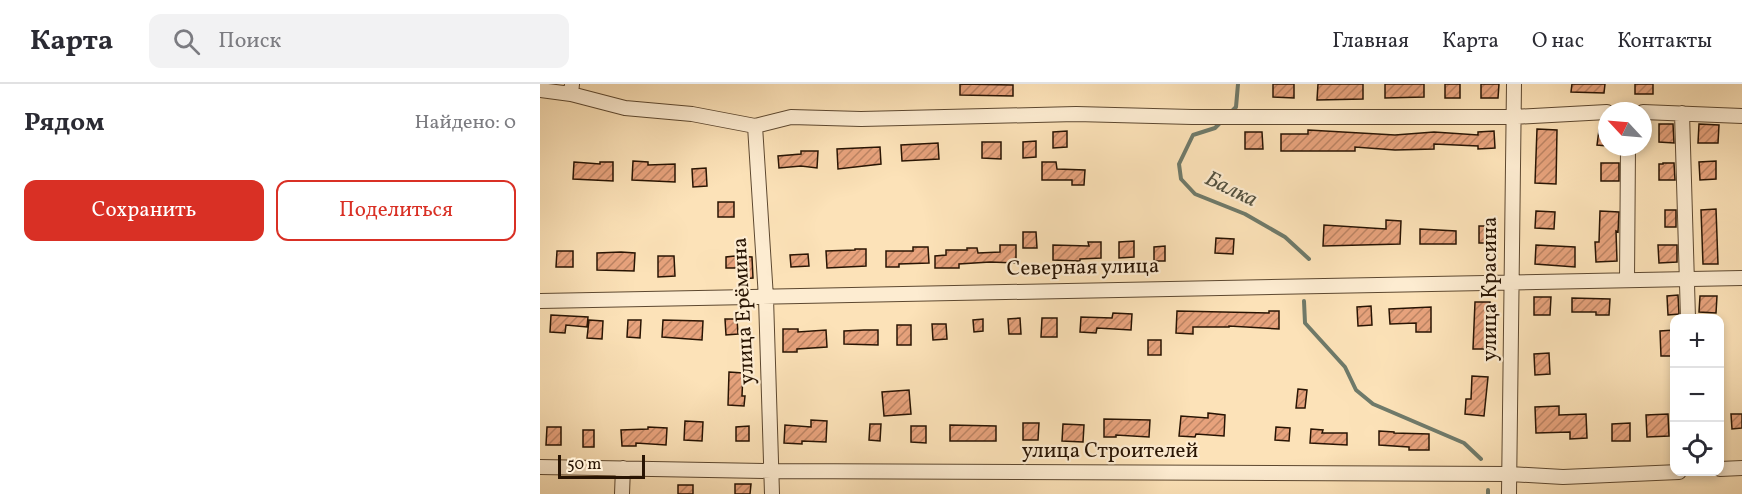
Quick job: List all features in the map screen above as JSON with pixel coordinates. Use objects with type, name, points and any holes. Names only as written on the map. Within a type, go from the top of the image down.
[{"type":"street","name":"улица Красина","points":[[1509,494],[1514,84]]},
{"type":"street","points":[[540,90],[571,89],[625,108],[692,114],[755,126],[791,117],[861,119],[1076,114],[1192,117],[1513,117],[1598,112]]},
{"type":"street","points":[[1652,112],[1742,116]]},
{"type":"street","points":[[1682,112],[1688,314]]},
{"type":"street","name":"улица Ерёмина","points":[[755,126],[766,298],[772,494]]},
{"type":"street","points":[[1628,279],[1629,156]]},
{"type":"street","name":"Северная улица","points":[[540,301],[1742,278]]},
{"type":"street","name":"улица Строителей","points":[[540,467],[771,471],[1510,474],[1563,477],[1670,471]]},
{"type":"street","points":[[622,494],[623,468]]},
{"type":"street","points":[[1724,470],[1742,468]]},
{"type":"building","points":[[960,84],[1013,85],[1013,96],[960,95]]},
{"type":"building","points":[[1273,84],[1294,84],[1294,98],[1273,97]]},
{"type":"building","points":[[1318,84],[1363,84],[1363,99],[1317,100]]},
{"type":"building","points":[[1385,84],[1424,84],[1424,97],[1385,98]]},
{"type":"building","points":[[1445,84],[1460,84],[1460,98],[1445,98]]},
{"type":"building","points":[[1481,84],[1499,84],[1498,98],[1481,98]]},
{"type":"building","points":[[1572,84],[1605,84],[1604,93],[1571,92]]},
{"type":"building","points":[[1635,84],[1653,84],[1653,94],[1635,94]]},
{"type":"building","points":[[1659,124],[1673,124],[1674,143],[1659,142]]},
{"type":"building","points":[[1699,124],[1719,125],[1718,143],[1698,143]]},
{"type":"building","points":[[1537,129],[1557,130],[1556,184],[1535,183]]},
{"type":"building","points":[[1308,130],[1395,135],[1434,132],[1478,135],[1478,132],[1494,131],[1495,148],[1478,149],[1478,146],[1434,144],[1434,149],[1395,150],[1355,147],[1355,151],[1281,151],[1281,134],[1308,134]]},
{"type":"building","points":[[1067,131],[1067,147],[1053,148],[1053,132]]},
{"type":"building","points":[[1245,132],[1262,132],[1263,149],[1245,149]]},
{"type":"building","points":[[1036,141],[1036,157],[1023,158],[1023,142]]},
{"type":"building","points":[[982,142],[1001,142],[1001,159],[982,158]]},
{"type":"building","points":[[938,143],[939,159],[902,161],[901,145]]},
{"type":"building","points":[[880,147],[881,164],[838,169],[837,149]]},
{"type":"building","points":[[801,151],[818,151],[817,168],[801,166],[779,168],[778,156],[801,154]]},
{"type":"building","points":[[633,161],[648,162],[648,165],[675,164],[675,182],[632,180]]},
{"type":"building","points":[[1716,161],[1716,179],[1700,180],[1699,162]]},
{"type":"building","points":[[574,162],[600,164],[600,162],[613,162],[613,181],[573,179]]},
{"type":"building","points":[[1042,162],[1056,162],[1057,169],[1085,170],[1084,185],[1072,185],[1072,180],[1042,180]]},
{"type":"building","points":[[1601,163],[1619,163],[1619,181],[1601,181]]},
{"type":"building","points":[[1674,163],[1675,180],[1659,180],[1659,164]]},
{"type":"building","points":[[706,168],[707,186],[693,187],[692,169]]},
{"type":"building","points":[[718,202],[734,202],[734,217],[718,217]]},
{"type":"building","points":[[1716,209],[1718,264],[1703,264],[1701,210]]},
{"type":"building","points":[[1665,210],[1676,210],[1676,227],[1665,227]]},
{"type":"building","points":[[1536,211],[1555,212],[1554,229],[1535,228]]},
{"type":"building","points":[[1600,211],[1619,212],[1618,232],[1616,231],[1617,261],[1596,262],[1595,242],[1599,242]]},
{"type":"building","points":[[1386,220],[1401,221],[1400,244],[1323,246],[1324,225],[1386,229]]},
{"type":"building","points":[[1479,226],[1493,226],[1493,243],[1479,243]]},
{"type":"building","points":[[1420,229],[1456,231],[1456,244],[1420,244]]},
{"type":"building","points":[[1023,232],[1036,232],[1037,248],[1023,248]]},
{"type":"building","points":[[1216,238],[1234,239],[1233,254],[1215,253]]},
{"type":"building","points":[[1134,241],[1134,257],[1119,258],[1119,242]]},
{"type":"building","points":[[1088,242],[1101,242],[1101,258],[1080,259],[1080,261],[1053,260],[1053,245],[1089,246]]},
{"type":"building","points":[[1000,245],[1016,245],[1016,263],[990,262],[959,264],[959,268],[935,268],[935,256],[946,255],[946,250],[977,248],[978,253],[1000,252]]},
{"type":"building","points":[[1536,245],[1575,247],[1575,267],[1535,264]]},
{"type":"building","points":[[1658,245],[1677,245],[1677,262],[1659,263]]},
{"type":"building","points":[[1165,246],[1165,261],[1154,261],[1154,247]]},
{"type":"building","points":[[913,247],[928,247],[929,263],[886,267],[886,251],[913,251]]},
{"type":"building","points":[[866,249],[866,266],[827,268],[826,251]]},
{"type":"building","points":[[557,251],[573,251],[573,267],[556,267]]},
{"type":"building","points":[[597,253],[635,253],[634,271],[597,270]]},
{"type":"building","points":[[808,254],[809,266],[791,267],[790,255]]},
{"type":"building","points":[[658,256],[674,256],[675,276],[658,277]]},
{"type":"building","points":[[726,257],[752,257],[753,278],[741,279],[741,268],[726,268]]},
{"type":"building","points":[[1678,295],[1679,314],[1668,315],[1667,296]]},
{"type":"building","points":[[1700,296],[1717,296],[1716,313],[1699,312]]},
{"type":"building","points":[[1534,297],[1551,297],[1550,315],[1534,315]]},
{"type":"building","points":[[1572,298],[1610,299],[1609,315],[1596,315],[1596,312],[1572,312]]},
{"type":"building","points":[[1475,302],[1490,302],[1489,349],[1473,349]]},
{"type":"building","points":[[1371,306],[1372,325],[1358,326],[1357,307]]},
{"type":"building","points":[[1431,307],[1431,332],[1416,332],[1416,323],[1390,324],[1389,309]]},
{"type":"building","points":[[1177,311],[1269,313],[1269,311],[1279,311],[1279,329],[1229,326],[1193,327],[1193,334],[1176,333]]},
{"type":"building","points":[[1113,313],[1132,314],[1131,330],[1097,328],[1096,333],[1080,332],[1081,317],[1112,318]]},
{"type":"building","points":[[551,315],[588,317],[587,327],[566,325],[565,333],[550,332]]},
{"type":"building","points":[[1020,318],[1021,334],[1009,334],[1008,319]]},
{"type":"building","points":[[1042,318],[1057,318],[1057,337],[1041,337]]},
{"type":"building","points":[[725,319],[737,319],[738,334],[726,335]]},
{"type":"building","points":[[983,319],[983,331],[974,332],[973,320]]},
{"type":"building","points":[[589,320],[603,321],[602,339],[587,338]]},
{"type":"building","points":[[628,320],[641,320],[640,338],[627,337]]},
{"type":"building","points":[[663,320],[703,321],[702,340],[662,337]]},
{"type":"building","points":[[932,324],[946,324],[947,339],[933,340]]},
{"type":"building","points":[[897,325],[911,325],[911,345],[897,345]]},
{"type":"building","points":[[783,329],[798,329],[798,332],[826,330],[827,347],[783,352]]},
{"type":"building","points":[[878,330],[878,345],[844,344],[844,331]]},
{"type":"building","points":[[1670,330],[1670,356],[1661,356],[1660,331]]},
{"type":"building","points":[[1148,340],[1161,340],[1161,355],[1148,355]]},
{"type":"building","points":[[1549,353],[1550,374],[1535,375],[1534,354]]},
{"type":"building","points":[[729,372],[743,373],[744,406],[728,405]]},
{"type":"building","points":[[1472,376],[1488,377],[1484,416],[1465,414],[1466,399],[1471,399]]},
{"type":"building","points":[[1298,389],[1307,390],[1305,408],[1296,408]]},
{"type":"building","points":[[909,390],[911,414],[884,416],[882,392]]},
{"type":"building","points":[[1559,406],[1559,415],[1586,414],[1587,438],[1570,439],[1570,432],[1536,433],[1535,407]]},
{"type":"building","points":[[1208,413],[1225,415],[1224,436],[1196,434],[1195,437],[1179,436],[1181,416],[1208,418]]},
{"type":"building","points":[[1668,414],[1669,436],[1647,437],[1646,415]]},
{"type":"building","points":[[1731,414],[1742,414],[1742,428],[1732,429]]},
{"type":"building","points":[[1104,419],[1150,420],[1149,437],[1116,435],[1116,437],[1104,437]]},
{"type":"building","points":[[811,420],[827,421],[826,442],[784,443],[785,425],[811,427]]},
{"type":"building","points":[[685,421],[703,422],[702,441],[684,440]]},
{"type":"building","points":[[1023,423],[1039,423],[1038,440],[1023,440]]},
{"type":"building","points":[[1630,423],[1630,441],[1612,441],[1612,424]]},
{"type":"building","points":[[870,424],[881,424],[880,441],[869,440]]},
{"type":"building","points":[[1063,424],[1084,425],[1083,442],[1062,441]]},
{"type":"building","points":[[950,425],[996,426],[996,441],[950,441]]},
{"type":"building","points":[[749,426],[749,441],[736,441],[736,427]]},
{"type":"building","points":[[911,426],[926,426],[926,443],[911,442]]},
{"type":"building","points":[[547,427],[561,427],[561,445],[546,445]]},
{"type":"building","points":[[648,427],[667,428],[666,445],[636,443],[636,446],[622,446],[621,430],[648,429]]},
{"type":"building","points":[[1276,427],[1290,428],[1289,441],[1275,440]]},
{"type":"building","points":[[1311,429],[1323,430],[1322,433],[1347,433],[1347,445],[1310,443]]},
{"type":"building","points":[[583,430],[594,430],[594,447],[583,447]]},
{"type":"building","points":[[1379,431],[1429,434],[1429,450],[1409,450],[1409,447],[1379,445]]},
{"type":"building","points":[[735,484],[751,484],[750,494],[735,494]]},
{"type":"building","points":[[678,485],[693,485],[693,494],[678,494]]},
{"type":"waterway","name":"Балка","points":[[1230,113],[1236,107],[1238,84]]},
{"type":"waterway","name":"Балка","points":[[1222,121],[1215,128],[1193,135],[1179,164],[1181,179],[1195,194],[1245,214],[1285,237],[1309,259]]},
{"type":"waterway","name":"Балка","points":[[1304,301],[1305,323],[1345,367],[1356,390],[1373,404],[1464,443],[1481,459]]}]
